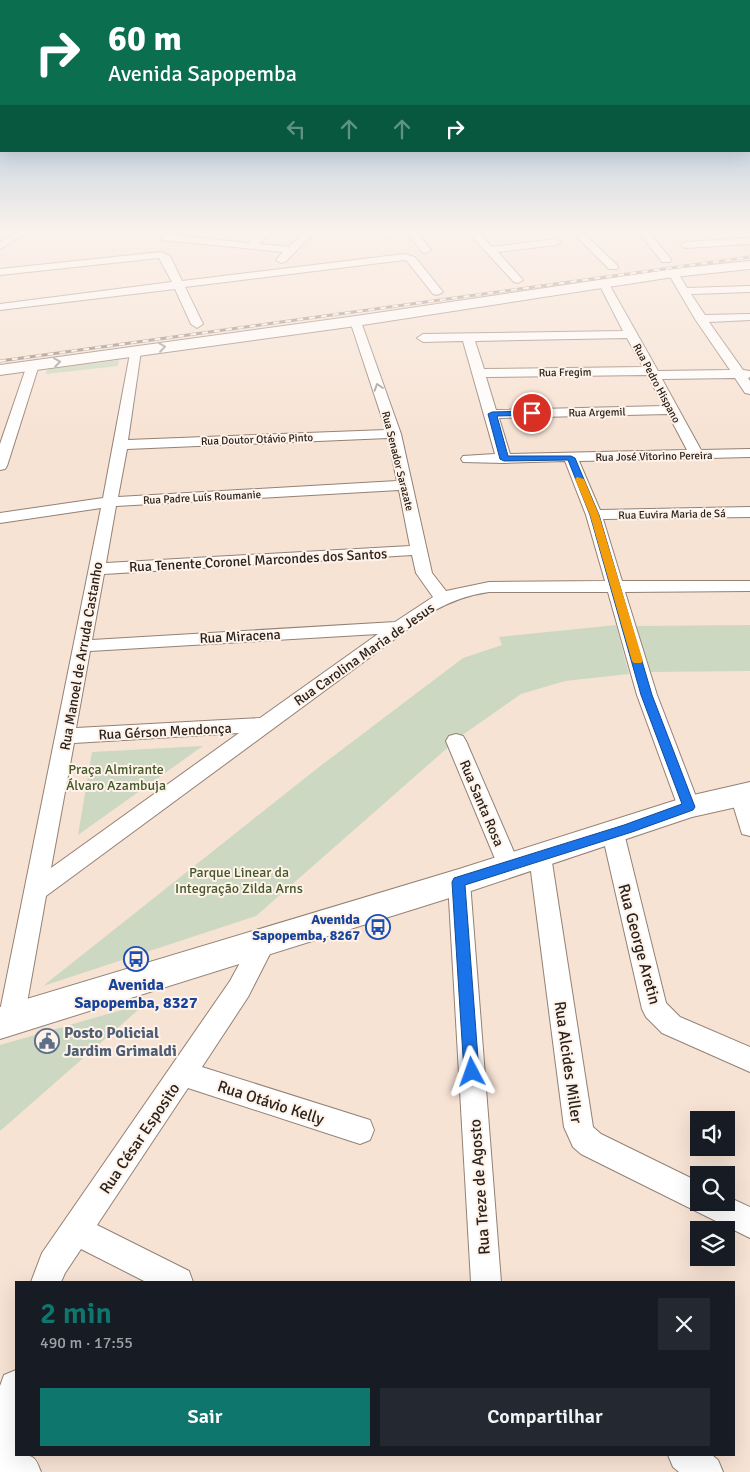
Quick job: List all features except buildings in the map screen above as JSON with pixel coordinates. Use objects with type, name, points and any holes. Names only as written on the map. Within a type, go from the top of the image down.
[{"type":"main road","points":[[0,370],[506,299]]},
{"type":"main road","points":[[177,326],[216,321]]},
{"type":"main road","points":[[6,1021],[459,882],[689,807],[746,794]]},
{"type":"street","points":[[0,306],[62,299]]},
{"type":"street","points":[[185,299],[197,324]]},
{"type":"street","name":"Rua Pedro Hispano","points":[[612,299],[697,455]]},
{"type":"street","points":[[689,299],[701,319],[744,374],[750,390]]},
{"type":"street","points":[[701,319],[746,317],[750,329]]},
{"type":"street","name":"Rua Senador Sarazate","points":[[356,321],[394,434],[424,573],[443,598]]},
{"type":"street","points":[[423,338],[630,334]]},
{"type":"street","points":[[468,337],[504,459]]},
{"type":"street","name":"Rua Manoel de Arruda Castanho","points":[[6,1021],[36,891],[66,736],[120,445],[135,351]]},
{"type":"street","points":[[0,466],[33,365]]},
{"type":"street","name":"Rua Fregim","points":[[480,373],[744,374]]},
{"type":"street","name":"Rua Argemil","points":[[492,414],[672,410]]},
{"type":"street","name":"Rua Doutor Otávio Pinto","points":[[120,445],[394,434]]},
{"type":"street","name":"Rua José Vitorino Pereira","points":[[468,459],[750,453]]},
{"type":"street","points":[[571,458],[594,515],[647,695],[689,807]]},
{"type":"street","name":"Rua Padre Luís Roumanie","points":[[0,518],[109,502],[404,485]]},
{"type":"street","name":"Rua Euvira Maria de Sá","points":[[594,515],[750,512]]},
{"type":"street","name":"Rua Tenente Coronel Marcondes dos Santos","points":[[96,569],[420,550]]},
{"type":"street","name":"Rua Carolina Maria de Jesus","points":[[36,891],[398,627],[443,598],[469,590],[489,588],[750,586]]},
{"type":"street","name":"Rua Miracena","points":[[83,646],[398,627]]},
{"type":"street","name":"Rua Gérson Mendonça","points":[[66,736],[263,725]]},
{"type":"street","name":"Rua Santa Rosa","points":[[456,741],[508,866]]},
{"type":"street","points":[[746,794],[750,828]]},
{"type":"street","name":"Rua George Aretin","points":[[613,833],[655,1010],[671,1025],[750,1060]]},
{"type":"street","name":"Rua Alcides Miller","points":[[540,856],[578,1127],[583,1137],[591,1144],[690,1194]]},
{"type":"street","name":"Rua Treze de Agosto","points":[[459,882],[486,1281]]},
{"type":"street","name":"Rua César Esposito","points":[[46,1281],[53,1264],[239,989],[264,942]]},
{"type":"street","name":"Rua Otávio Kelly","points":[[182,1073],[360,1130]]},
{"type":"street","points":[[726,1211],[750,1223]]},
{"type":"street","points":[[76,1231],[176,1281]]},
{"type":"street","points":[[10,1467],[11,1410],[15,1392]]},
{"type":"street","points":[[686,1456],[706,1472]]},
{"type":"green space","points":[[119,360],[118,366],[46,374],[47,370],[51,369]]},
{"type":"green space","name":"Parque Linear da Integração Zilda Arns","points":[[616,625],[629,674],[565,681],[521,694],[461,736],[256,916],[43,986],[319,767],[463,658],[502,645],[499,637]]},
{"type":"green space","points":[[750,625],[750,671],[649,672],[635,626]]},
{"type":"green space","name":"Praça Almirante Álvaro Azambuja","points":[[203,746],[193,753],[78,835],[92,752]]},
{"type":"green space","points":[[146,1003],[0,1131],[0,1045]]},
{"type":"railway","points":[[0,361],[449,299]]},
{"type":"slow traffic","points":[[580,479],[594,515],[617,588],[637,661]]},
{"type":"place","name":"Avenida Sapopemba, 8267","points":[[378,927]]},
{"type":"place","name":"Avenida Sapopemba, 8327","points":[[136,959]]},
{"type":"place","name":"Posto Policial Jardim Grimaldi","points":[[47,1041]]},
{"type":"route","points":[[472,1072],[459,882],[689,807],[647,695],[594,515],[571,458],[504,459],[492,414],[532,413]]}]
